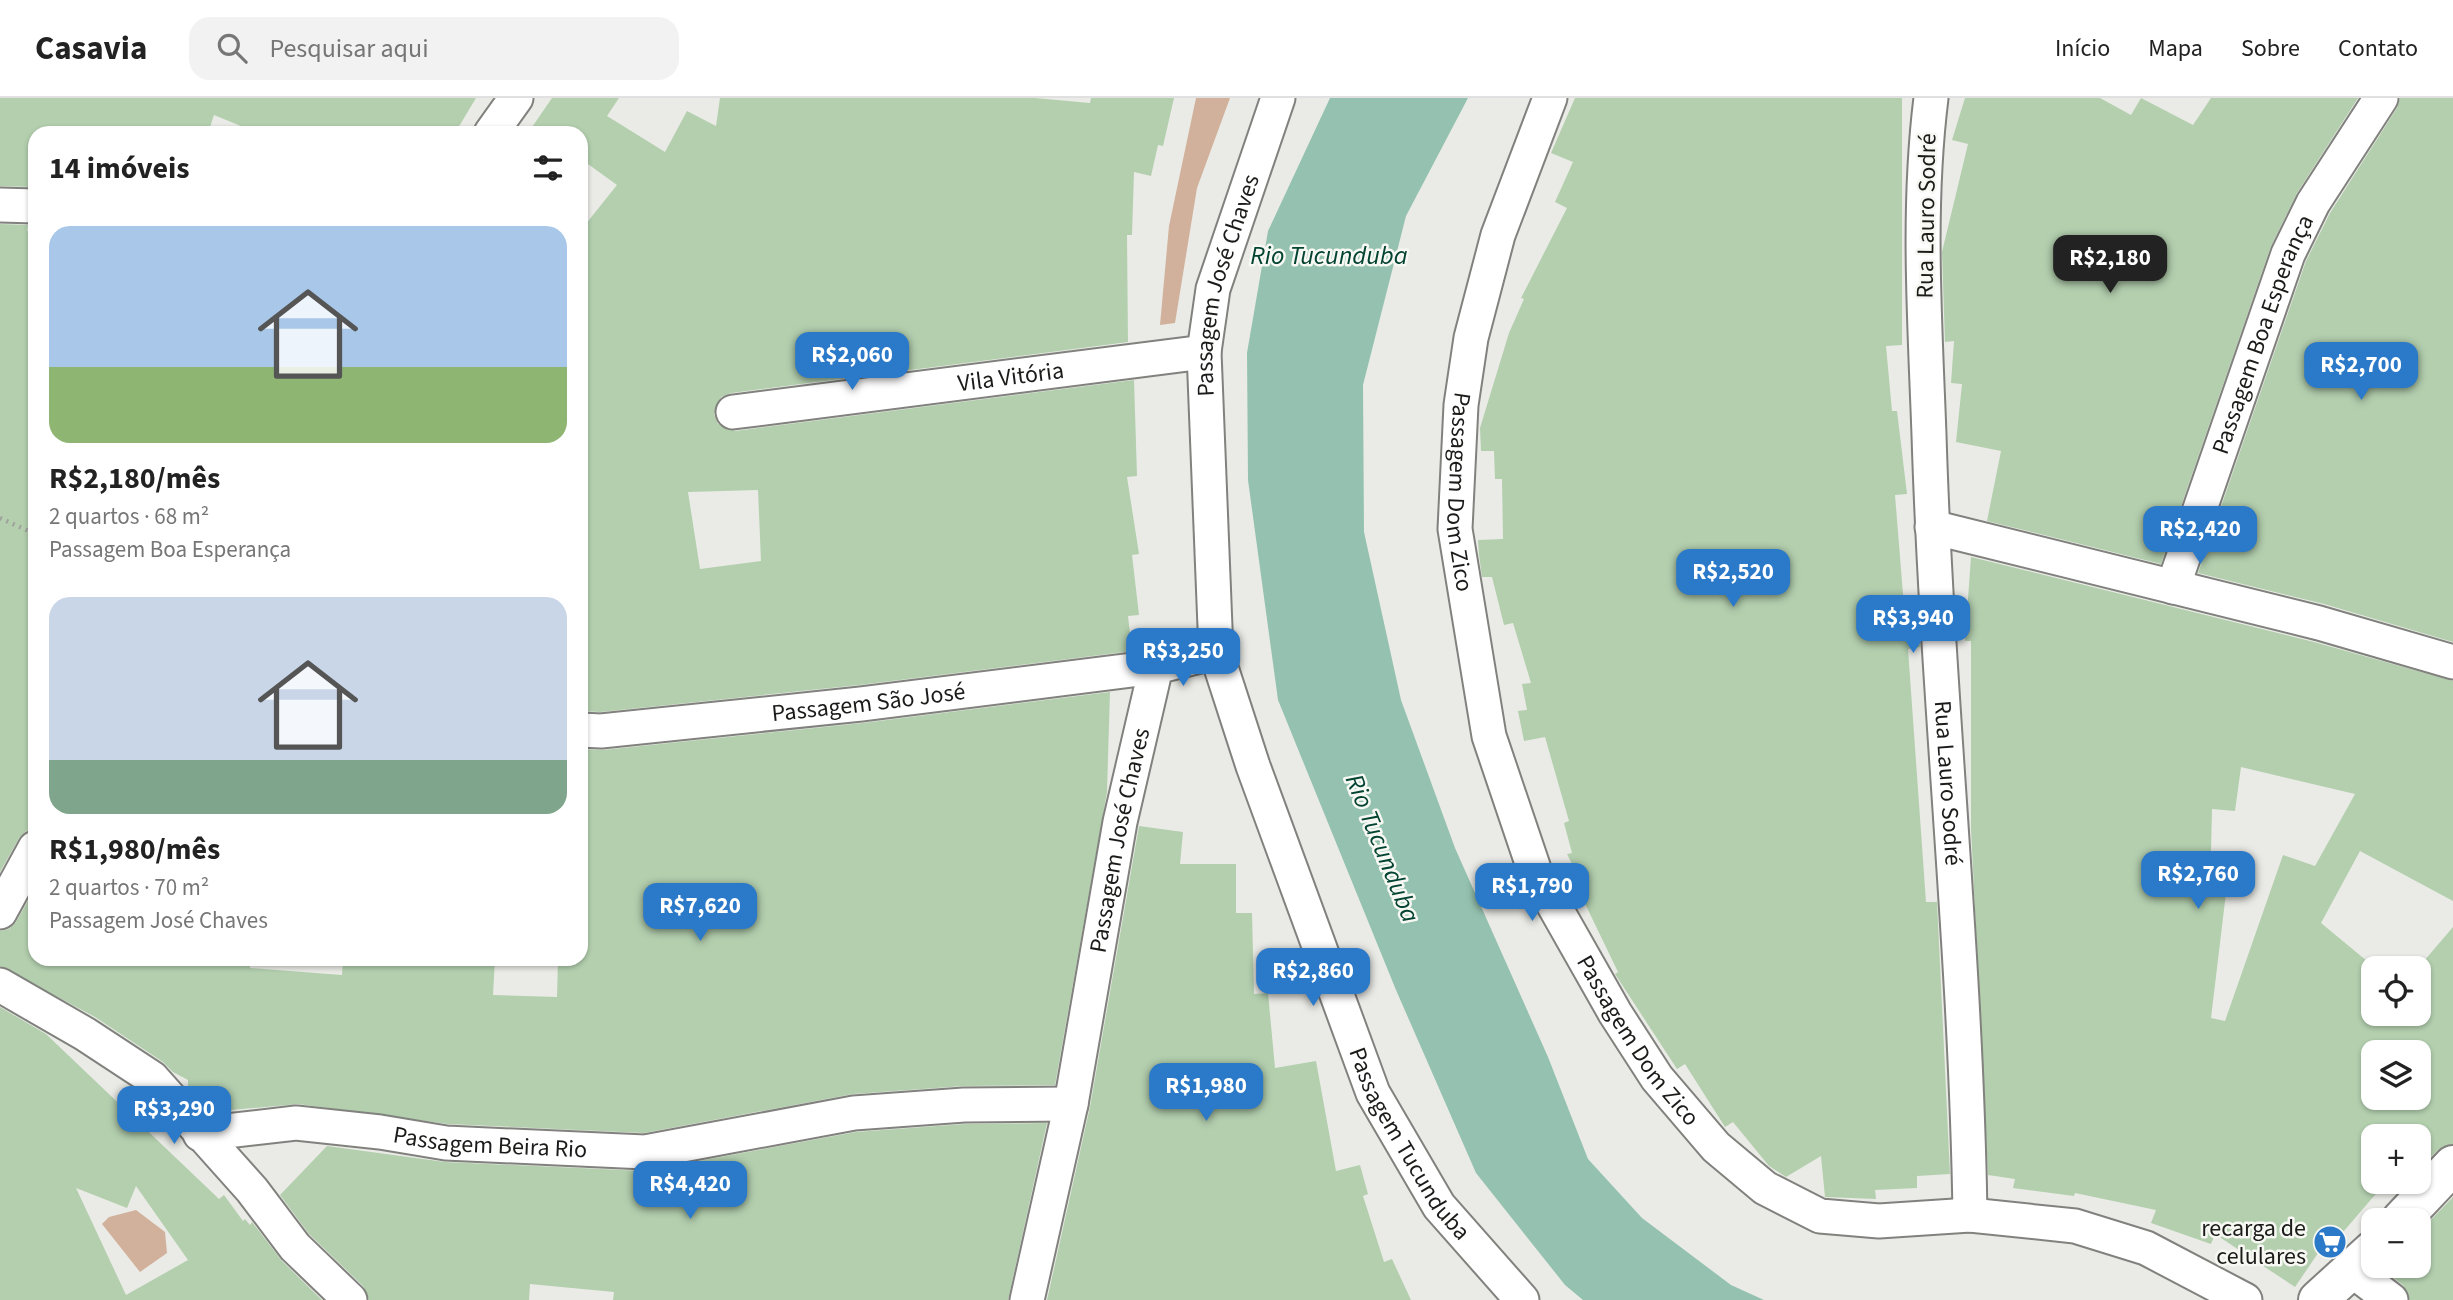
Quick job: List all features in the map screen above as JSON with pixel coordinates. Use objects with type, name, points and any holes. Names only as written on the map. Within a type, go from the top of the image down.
[{"type":"street","points":[[496,126],[516,98]]},
{"type":"street","name":"Passagem José Chaves","points":[[1216,652],[1204,352],[1213,289],[1278,98]]},
{"type":"street","name":"Passagem Dom Zico","points":[[1550,98],[1498,235],[1471,338],[1461,405],[1455,529],[1489,736],[1535,872],[1615,1013],[1657,1077],[1716,1147],[1765,1188],[1821,1216],[1880,1222],[1970,1215],[2075,1226],[2146,1248],[2245,1300]]},
{"type":"street","name":"Rua Lauro Sodré","points":[[1931,98],[1922,231],[1932,527],[1968,1096],[1970,1215]]},
{"type":"street","name":"Passagem Boa Esperança","points":[[2173,587],[2288,254],[2313,203],[2381,98]]},
{"type":"street","points":[[0,205],[28,206]]},
{"type":"street","name":"Vila Vitória","points":[[733,412],[1204,352]]},
{"type":"street","points":[[1932,527],[2319,623],[2453,662]]},
{"type":"street","points":[[1156,667],[1216,652]]},
{"type":"street","name":"Passagem Tucunduba","points":[[1216,652],[1253,766],[1373,1093],[1439,1206],[1522,1300]]},
{"type":"street","name":"Passagem José Chaves","points":[[1027,1300],[1071,1104],[1120,821],[1156,667]]},
{"type":"street","name":"Passagem São José","points":[[588,730],[862,704],[1156,667]]},
{"type":"street","points":[[0,912],[28,861]]},
{"type":"street","points":[[0,985],[152,1078],[252,1190],[295,1247],[351,1300]]},
{"type":"street","name":"Passagem Beira Rio","points":[[200,1134],[296,1123],[380,1132],[446,1143],[645,1152],[854,1113],[964,1105],[1071,1104]]},
{"type":"street","points":[[2412,1208],[2453,1165]]},
{"type":"street","points":[[2318,1300],[2361,1262]]},
{"type":"street","points":[[2376,1278],[2391,1300]]},
{"type":"path","points":[[0,518],[28,531]]},
{"type":"shaded area","points":[[1196,98],[1230,98],[1197,188],[1175,323],[1160,325],[1169,226]]},
{"type":"shaded area","points":[[136,1210],[165,1232],[167,1253],[140,1272],[102,1224],[109,1217]]},
{"type":"water","name":"Rio Tucunduba","points":[[1330,98],[1468,98],[1406,216],[1363,385],[1364,532],[1401,700],[1455,848],[1548,1057],[1588,1159],[1642,1218],[1731,1285],[1764,1300],[1583,1300],[1565,1285],[1476,1173],[1396,990],[1278,700],[1248,480],[1247,353],[1268,231]]},
{"type":"building","points":[[0,98],[476,98],[459,126],[241,126],[214,115],[210,126],[28,126],[28,187],[0,186]]},
{"type":"building","points":[[552,98],[619,98],[607,116],[665,152],[687,111],[716,126],[720,98],[1035,98],[1090,103],[1091,98],[1174,98],[1163,146],[1158,145],[1151,176],[1134,172],[1132,235],[1127,235],[1128,342],[731,393],[721,397],[714,414],[718,424],[735,431],[1134,380],[1137,476],[1127,477],[1139,554],[1132,555],[1139,615],[1128,616],[1132,651],[859,685],[588,711],[588,221],[617,185],[588,164],[588,126],[533,126]],"holes":[[[758,490],[761,561],[700,569],[688,492]]]},
{"type":"building","points":[[1575,98],[1902,98],[1902,345],[1886,346],[1892,411],[1897,411],[1907,494],[1895,495],[1905,619],[1918,619],[1920,647],[1908,649],[1926,902],[1937,902],[1950,1174],[1917,1176],[1917,1188],[1875,1190],[1876,1199],[1825,1197],[1821,1156],[1786,1177],[1769,1166],[1733,1122],[1725,1127],[1685,1064],[1677,1069],[1615,974],[1618,972],[1575,883],[1580,880],[1567,854],[1572,853],[1564,823],[1569,821],[1545,737],[1524,741],[1518,711],[1527,710],[1522,684],[1531,683],[1513,623],[1504,625],[1492,577],[1482,577],[1478,540],[1503,539],[1502,479],[1495,479],[1494,451],[1481,451],[1480,428],[1509,333],[1524,299],[1521,298],[1567,208],[1555,202],[1573,162],[1551,153]]},
{"type":"building","points":[[1965,98],[2100,98],[2131,115],[2141,98],[2193,125],[2211,98],[2358,98],[2297,193],[2271,246],[2161,564],[1987,521],[2001,451],[1956,442],[1962,384],[1951,383],[1954,341],[1945,342],[1942,252],[1968,144],[1952,140]]},
{"type":"building","points":[[2400,98],[2453,98],[2453,642],[2324,604],[2198,573],[2306,261],[2330,213],[2397,108]]},
{"type":"building","points":[[0,224],[28,225],[28,831],[19,838],[0,872]]},
{"type":"building","points":[[1971,557],[2314,642],[2453,681],[2453,901],[2360,851],[2321,923],[2361,956],[2361,1026],[2431,1026],[2431,956],[2428,956],[2453,927],[2453,1144],[2438,1150],[2431,1157],[2431,1124],[2361,1124],[2361,1194],[2376,1194],[2337,1239],[2331,1234],[2295,1287],[2215,1234],[2211,1244],[2151,1223],[2156,1210],[2075,1193],[2074,1196],[2013,1188],[2015,1179],[1988,1175],[1971,829],[1971,641],[1965,641]],"holes":[[[2241,767],[2355,794],[2315,866],[2283,855],[2225,1021],[2211,1018],[2226,893],[2210,892],[2212,809],[2235,811]]]},
{"type":"building","points":[[1110,692],[1107,792],[1055,1085],[963,1086],[853,1094],[644,1133],[448,1124],[298,1104],[208,1112],[188,1090],[188,1080],[173,1072],[163,1062],[95,1017],[0,966],[0,931],[9,929],[16,922],[28,901],[28,966],[250,966],[342,975],[343,966],[495,966],[493,995],[557,997],[558,966],[588,966],[588,749],[603,750],[863,723]]},
{"type":"building","points":[[1139,826],[1183,832],[1180,864],[1236,864],[1236,913],[1252,913],[1254,994],[1268,993],[1275,1068],[1316,1061],[1336,1171],[1360,1165],[1368,1194],[1363,1196],[1384,1262],[1392,1259],[1411,1300],[1047,1300],[1090,1107]]},
{"type":"building","points":[[0,1007],[46,1034],[219,1199],[224,1195],[243,1221],[245,1219],[250,1225],[252,1222],[282,1261],[322,1300],[0,1300]],"holes":[[[136,1186],[188,1260],[126,1295],[76,1188],[127,1208]]]},
{"type":"building","points":[[1047,1123],[1008,1300],[613,1300],[614,1292],[530,1284],[529,1300],[369,1300],[363,1286],[309,1234],[280,1195],[327,1146],[445,1162],[644,1171],[856,1132],[965,1124]]},
{"type":"building","points":[[2453,1197],[2453,1300],[2410,1300],[2403,1285],[2394,1278],[2431,1278],[2431,1220]]},
{"type":"place","name":"recarga de celulares","points":[[2330,1242]]}]
